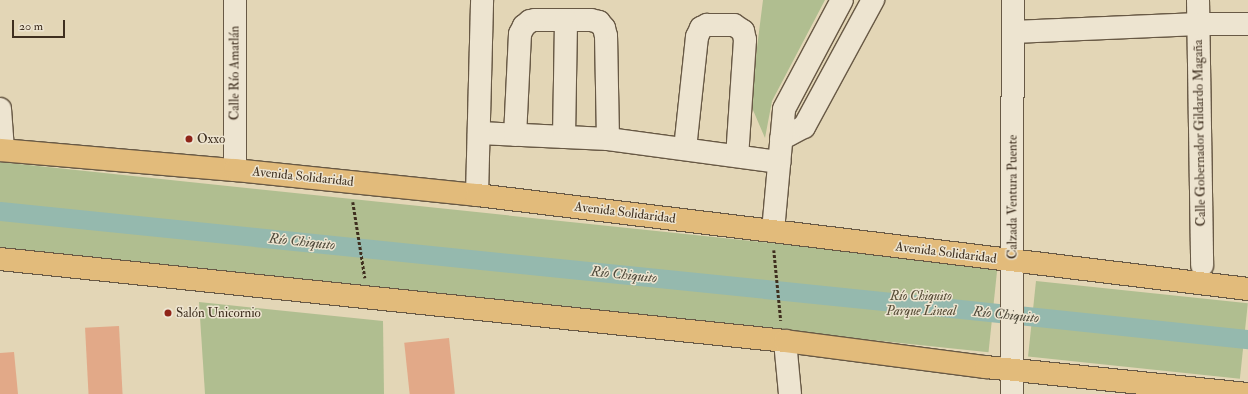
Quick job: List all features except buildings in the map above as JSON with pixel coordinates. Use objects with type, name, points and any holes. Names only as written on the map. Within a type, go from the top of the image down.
[{"type":"main road","name":"Avenida Solidaridad","points":[[1,150],[235,170],[477,195],[773,231],[1012,269],[1248,289]]},
{"type":"main road","points":[[0,259],[784,341],[1012,360],[1171,389],[1248,394]]},
{"type":"street","name":"Calle Río Amatlán","points":[[235,0],[235,170]]},
{"type":"street","points":[[477,195],[482,0]]},
{"type":"street","points":[[773,231],[784,109],[842,0]]},
{"type":"street","points":[[781,139],[804,127],[873,0]]},
{"type":"street","name":"Calzada Ventura Puente","points":[[1012,394],[1013,0]]},
{"type":"street","name":"Calle Gobernador Gildardo Magaña","points":[[1198,0],[1202,265]]},
{"type":"street","points":[[564,137],[566,20]]},
{"type":"street","points":[[515,135],[520,34],[524,26],[530,21],[591,20],[599,22],[604,28],[608,139]]},
{"type":"street","points":[[1013,32],[1199,24],[1248,24]]},
{"type":"street","points":[[685,149],[699,33],[701,28],[707,25],[734,25],[742,30],[745,40],[737,156]]},
{"type":"street","points":[[0,109],[1,150]]},
{"type":"street","points":[[479,134],[608,139],[779,162]]},
{"type":"street","points":[[784,341],[790,394]]},
{"type":"path","points":[[354,217],[362,263]]},
{"type":"path","points":[[776,271],[779,306]]},
{"type":"green space","points":[[763,0],[825,0],[772,101],[765,138],[750,103]]},
{"type":"green space","name":"Río Chiquito Parque Lineal","points":[[0,162],[998,267],[989,352],[0,248]]},
{"type":"green space","points":[[1036,281],[1248,303],[1240,379],[1028,357]]},
{"type":"green space","points":[[199,302],[383,321],[384,394],[205,394]]},
{"type":"waterway","name":"Río Chiquito","points":[[0,211],[1248,339]]},
{"type":"place","name":"Oxxo","points":[[189,139]]},
{"type":"place","name":"Salón Unicornio","points":[[168,313]]}]
